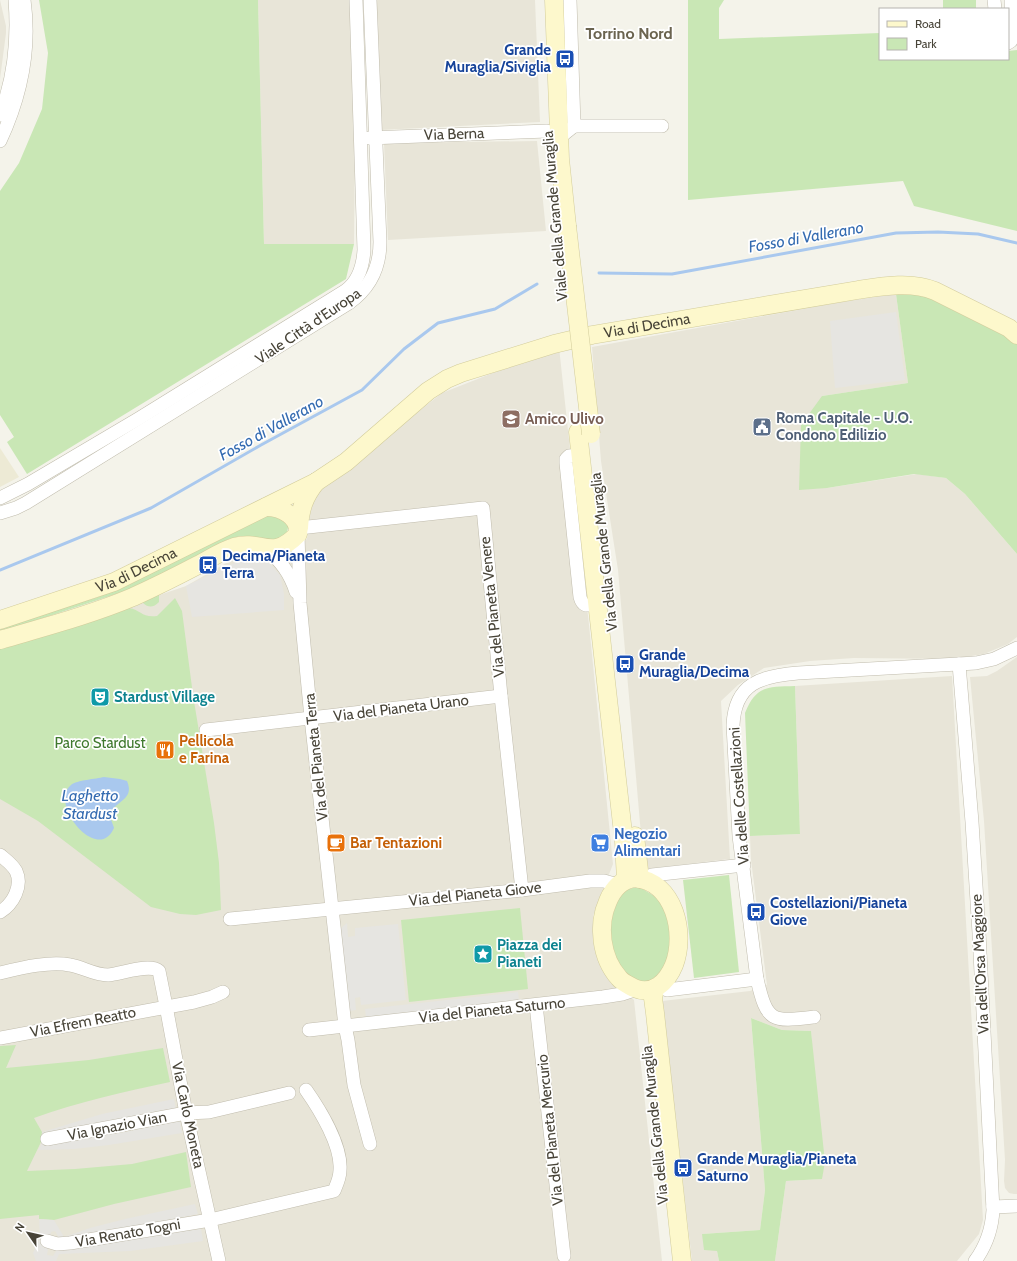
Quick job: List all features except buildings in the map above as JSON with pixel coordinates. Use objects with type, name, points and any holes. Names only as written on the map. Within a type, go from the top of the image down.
[{"type":"street","points":[[0,115],[12,69],[15,39],[14,0]]},
{"type":"street","points":[[0,141],[14,108],[22,78],[26,38],[24,0]]},
{"type":"street","name":"Viale Città d'Europa","points":[[0,498],[35,480],[161,405],[348,289],[358,276],[363,260],[361,138],[356,0]]},
{"type":"street","name":"Viale Città d'Europa","points":[[0,513],[19,506],[65,479],[345,305],[364,290],[371,281],[376,268],[380,249],[370,0]]},
{"type":"street","name":"Viale della Grande Muraglia","points":[[543,0],[561,226]]},
{"type":"street","name":"Viale della Grande Muraglia","points":[[553,134],[554,0]]},
{"type":"street","points":[[570,0],[574,126]]},
{"type":"street","points":[[1009,42],[1011,41],[1012,35],[1011,0]]},
{"type":"street","points":[[553,134],[574,126],[662,126]]},
{"type":"street","name":"Via Berna","points":[[361,138],[553,134]]},
{"type":"street","name":"Via della Grande Muraglia","points":[[561,226],[631,881]]},
{"type":"street","name":"Via di Decima","points":[[0,620],[114,582],[316,482],[342,465],[422,395],[447,379],[490,364],[577,338],[858,290],[879,287],[912,286],[927,288],[935,291],[1014,331]]},
{"type":"street","name":"Via della Grande Muraglia","points":[[584,433],[581,455],[624,842],[631,881]]},
{"type":"street","name":"Via di Decima","points":[[0,640],[133,597],[229,549],[246,545],[267,549],[285,546],[299,531],[301,508],[316,482]]},
{"type":"street","points":[[266,507],[278,508],[286,512],[294,520],[299,531]]},
{"type":"street","name":"Via del Pianeta Venere","points":[[299,531],[483,508],[522,890]]},
{"type":"street","name":"Via del Pianeta Terra","points":[[299,531],[300,603],[311,718],[345,1026],[354,1085],[370,1144]]},
{"type":"street","points":[[267,549],[286,568],[292,578],[300,603]]},
{"type":"street","name":"Via delle Costellazioni","points":[[814,1017],[782,1020],[774,1017],[765,1006],[757,980],[744,865],[739,836],[733,725],[733,716],[736,706],[748,687],[762,678],[782,674],[976,663],[991,660],[1017,648]]},
{"type":"street","name":"Via dell'Orsa Maggiore","points":[[959,664],[972,822],[979,933],[993,1207],[992,1224],[982,1251],[975,1261]]},
{"type":"street","name":"Via del Pianeta Urano","points":[[206,730],[501,696]]},
{"type":"street","points":[[0,855],[12,866],[18,878],[17,887],[12,900],[8,906],[0,912]]},
{"type":"street","name":"Via del Pianeta Giove","points":[[230,919],[522,890],[590,881],[631,881],[652,875],[744,865]]},
{"type":"street","points":[[631,881],[654,885],[666,896],[678,926],[679,941],[674,963],[667,978],[648,988],[623,982],[617,976],[608,958],[602,938],[602,924],[606,905],[613,891],[631,881]]},
{"type":"street","name":"Via Carlo Moneta","points":[[0,973],[30,967],[61,964],[76,966],[100,974],[114,974],[147,968],[157,970],[160,973],[186,1113],[218,1261]]},
{"type":"street","name":"Via del Pianeta Saturno","points":[[309,1030],[536,1004],[603,998],[648,988],[667,990],[757,980]]},
{"type":"street","name":"Via della Grande Muraglia","points":[[648,988],[670,1261]]},
{"type":"street","name":"Via della Grande Muraglia","points":[[648,988],[653,998],[682,1261]]},
{"type":"street","name":"Via Efrem Reatto","points":[[0,1038],[203,1000],[223,992]]},
{"type":"street","name":"Via del Pianeta Mercurio","points":[[536,1004],[564,1256]]},
{"type":"street","name":"Via Renato Togni","points":[[47,1241],[57,1244],[70,1243],[210,1220],[334,1191],[340,1174],[339,1158],[325,1120],[306,1090]]},
{"type":"street","name":"Via Ignazio Vian","points":[[47,1139],[186,1113],[209,1112],[289,1093]]},
{"type":"street","points":[[993,1207],[1017,1206]]},
{"type":"shaded area","points":[[0,0],[6,26],[6,33],[0,79]]},
{"type":"shaded area","points":[[258,0],[353,0],[355,145],[354,244],[264,244]]},
{"type":"shaded area","points":[[373,0],[535,0],[540,122],[380,130]]},
{"type":"shaded area","points":[[537,141],[546,231],[388,240],[384,143]]},
{"type":"shaded area","points":[[896,294],[908,383],[822,396],[827,488],[917,474],[946,478],[965,494],[1017,554],[1017,637],[1008,644],[984,654],[953,659],[854,658],[810,661],[764,668],[738,685],[721,701],[730,859],[644,869],[618,570],[601,461],[592,347],[842,302]]},
{"type":"shaded area","points":[[896,312],[905,380],[835,388],[830,321]]},
{"type":"shaded area","points":[[559,347],[613,864],[593,916],[601,968],[634,1000],[662,1261],[0,1261],[0,649],[186,586],[242,554],[284,555],[307,539],[311,504],[321,488],[442,393]]},
{"type":"shaded area","points":[[0,448],[19,477],[0,487]]},
{"type":"shaded area","points":[[247,557],[268,562],[280,575],[284,594],[284,610],[192,617],[186,586]]},
{"type":"shaded area","points":[[1017,657],[1017,1194],[1014,1194],[1009,1193],[1005,1188],[1004,1181],[1005,1160],[984,821],[970,677],[987,676]]},
{"type":"shaded area","points":[[952,676],[983,1220],[979,1234],[957,1261],[775,1261],[786,1181],[821,1179],[811,1031],[782,1030],[751,1018],[765,1190],[760,1230],[702,1234],[717,1251],[719,1261],[692,1261],[662,1001],[750,991],[767,985],[751,860],[750,836],[800,834],[795,686]]},
{"type":"shaded area","points":[[347,923],[348,937],[355,936],[355,928],[398,924],[406,1000],[361,1005],[360,997],[355,998],[356,1010],[343,1012],[335,933]]},
{"type":"shaded area","points":[[518,992],[519,1000],[366,1017],[365,1009]]},
{"type":"shaded area","points":[[174,1099],[176,1109],[145,1113],[46,1137],[62,1141],[120,1133],[180,1121],[182,1133],[109,1145],[74,1149],[38,1150],[41,1145],[42,1132],[102,1114]]},
{"type":"shaded area","points":[[195,1204],[198,1214],[106,1232],[59,1238],[55,1231],[51,1232],[47,1255],[53,1256],[58,1248],[201,1229],[203,1241],[130,1251],[59,1254],[56,1261],[36,1261],[33,1253],[40,1238],[39,1219],[54,1220],[64,1237],[90,1228],[125,1219]]},
{"type":"green space","points":[[39,0],[258,0],[264,244],[354,244],[346,279],[27,474],[7,442],[14,437],[0,415],[0,191],[19,163],[42,109],[48,53]]},
{"type":"green space","points":[[688,0],[724,0],[719,8],[719,39],[879,33],[879,60],[1009,60],[1009,51],[1017,50],[1017,231],[914,206],[903,181],[688,200]]},
{"type":"green space","points":[[943,0],[976,0],[976,8],[943,8]]},
{"type":"green space","points":[[914,292],[935,297],[1017,342],[1017,554],[965,494],[946,478],[914,474],[827,488],[799,490],[801,425],[822,396],[908,383],[896,294]]},
{"type":"green space","points":[[272,513],[288,523],[287,533],[275,542],[241,536],[229,539],[155,577],[122,592],[1,632],[0,630],[2,626],[120,589]]},
{"type":"green space","points":[[159,594],[159,602],[155,605],[148,606],[142,602]]},
{"type":"green space","name":"Parco Stardust","points":[[175,598],[182,611],[193,695],[219,863],[221,910],[196,915],[180,914],[151,907],[38,821],[0,799],[0,649],[129,608],[148,616],[157,616]]},
{"type":"green space","points":[[795,686],[800,834],[750,836],[745,713],[754,697],[764,689]]},
{"type":"green space","points":[[729,875],[739,972],[694,978],[683,880]]},
{"type":"green space","points":[[633,888],[641,888],[661,900],[673,937],[664,972],[649,981],[642,982],[629,979],[615,961],[608,930],[619,895]]},
{"type":"green space","points":[[520,908],[528,989],[409,1002],[401,920]]},
{"type":"green space","points":[[751,1018],[782,1030],[811,1031],[825,1162],[822,1179],[786,1181],[775,1261],[719,1261],[717,1251],[704,1250],[702,1234],[760,1230],[765,1190]]},
{"type":"green space","points":[[16,1045],[6,1068],[89,1060],[163,1048],[170,1082],[84,1102],[34,1118],[42,1132],[41,1142],[27,1171],[132,1164],[186,1152],[191,1187],[114,1204],[54,1220],[39,1219],[39,1215],[0,1219],[0,1046]]},
{"type":"water","name":"Laghetto Stardust","points":[[104,777],[127,781],[129,792],[111,813],[114,828],[107,838],[97,839],[87,835],[78,827],[70,816],[66,805],[66,794],[71,785],[74,783]]},
{"type":"waterway","name":"Fosso di Vallerano","points":[[599,273],[672,274],[896,233],[938,232],[978,234],[1017,243]]},
{"type":"waterway","name":"Fosso di Vallerano","points":[[0,570],[151,508],[261,445],[362,390],[404,349],[438,323],[495,309],[537,284]]},
{"type":"place","name":"Grande Muraglia/Siviglia","points":[[565,59]]},
{"type":"place","name":"Amico Ulivo","points":[[511,419]]},
{"type":"place","name":"Roma Capitale - U.O. Condono Edilizio","points":[[762,427]]},
{"type":"place","name":"Decima/Pianeta Terra","points":[[208,565]]},
{"type":"place","name":"Grande Muraglia/Decima","points":[[625,664]]},
{"type":"place","name":"Stardust Village","points":[[100,697]]},
{"type":"place","name":"Pellicola e Farina","points":[[165,750]]},
{"type":"place","name":"Bar Tentazioni","points":[[336,843]]},
{"type":"place","name":"Negozio Alimentari","points":[[600,843]]},
{"type":"place","name":"Costellazioni/Pianeta Giove","points":[[756,912]]},
{"type":"place","name":"Piazza dei Pianeti","points":[[483,954]]},
{"type":"place","name":"Grande Muraglia/Pianeta Saturno","points":[[683,1168]]},
{"type":"district","name":"Torrino Nord","points":[[629,33]]}]
